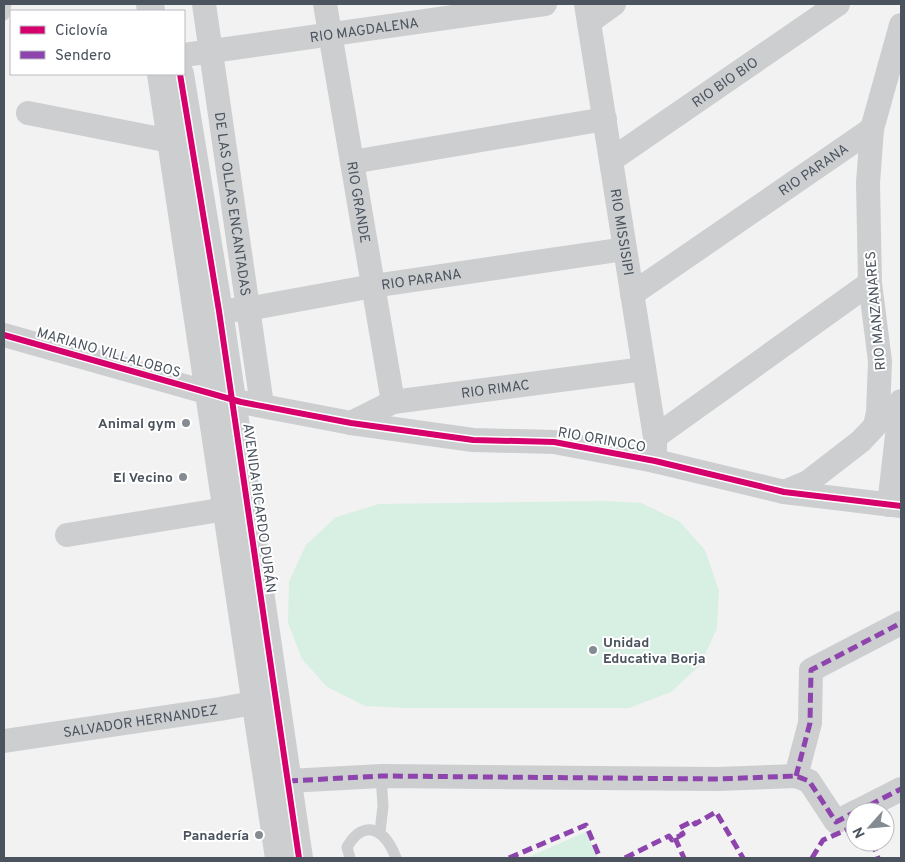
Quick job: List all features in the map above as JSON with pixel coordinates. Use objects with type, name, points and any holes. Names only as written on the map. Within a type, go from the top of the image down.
[{"type":"street","name":"DE LAS OLLAS ENCANTADAS","points":[[204,4],[262,405]]},
{"type":"street","name":"RIO GRANDE","points":[[325,4],[393,402]]},
{"type":"street","name":"RIO MAGDALENA","points":[[185,55],[545,4]]},
{"type":"street","points":[[588,13],[614,4]]},
{"type":"street","name":"RIO BIO BIO","points":[[611,160],[838,4]]},
{"type":"street","name":"RIO MISSISIPI","points":[[588,13],[655,437],[655,461]]},
{"type":"street","name":"RIO MANZANARES","points":[[784,492],[808,482],[826,469],[862,441],[875,426],[878,412],[880,361],[870,283],[868,183],[872,129],[901,25]]},
{"type":"street","name":"AVENIDA RICARDO DURÁN","points":[[161,75],[170,140],[219,396],[266,700],[280,858]]},
{"type":"street","name":"AVENIDA RICARDO DURÁN","points":[[180,75],[219,311],[219,396],[226,509],[266,700],[288,780],[299,858]]},
{"type":"street","points":[[28,113],[170,140]]},
{"type":"street","points":[[352,162],[605,119]]},
{"type":"street","name":"RIO PARANA","points":[[632,294],[872,129]]},
{"type":"street","name":"RIO PARANA","points":[[219,311],[248,309],[373,286],[625,250]]},
{"type":"street","points":[[655,437],[870,283]]},
{"type":"street","name":"MARIANO VILLALOBOS","points":[[4,335],[219,396]]},
{"type":"street","name":"RIO RIMAC","points":[[351,423],[393,402],[644,369]]},
{"type":"street","name":"RIO ORINOCO","points":[[219,396],[351,423],[473,440],[554,442],[655,461],[784,492],[895,506]]},
{"type":"street","points":[[895,506],[901,401]]},
{"type":"street","points":[[66,535],[226,509]]},
{"type":"street","points":[[796,776],[810,723],[811,670],[901,623]]},
{"type":"street","name":"SALVADOR HERNANDEZ","points":[[4,742],[266,700]]},
{"type":"street","points":[[288,780],[381,776],[718,779],[796,776],[809,781],[836,822],[845,817]]},
{"type":"street","points":[[875,802],[901,789]]},
{"type":"lane","points":[[4,15],[6,4]]},
{"type":"lane","points":[[380,832],[383,806],[381,776]]},
{"type":"lane","points":[[350,858],[347,848],[353,837],[365,830],[380,832],[387,840],[396,858]]},
{"type":"green space","points":[[606,501],[641,503],[679,521],[705,550],[719,591],[717,628],[701,664],[671,692],[629,708],[404,708],[365,706],[327,687],[302,659],[288,623],[289,581],[306,545],[336,517],[379,504]]},
{"type":"green space","points":[[586,832],[598,858],[526,858]]},
{"type":"marked path","points":[[796,776],[810,723],[811,670],[901,623]]},
{"type":"marked path","points":[[288,781],[381,776],[718,779],[796,776],[809,781],[836,822],[845,817]]},
{"type":"marked path","points":[[876,802],[901,789]]},
{"type":"marked path","points":[[625,858],[669,836],[672,840],[683,834],[679,828],[693,821],[695,824],[716,812],[743,858]]},
{"type":"marked path","points":[[509,858],[586,825],[600,858]]},
{"type":"marked path","points":[[812,858],[823,840],[845,830]]},
{"type":"marked path","points":[[675,838],[684,858]]},
{"type":"marked path","points":[[876,852],[878,858]]},
{"type":"cycle path","points":[[180,75],[219,311],[299,858]]},
{"type":"cycle path","points":[[4,335],[241,402],[351,423],[473,440],[554,442],[655,461],[784,492],[901,506]]},
{"type":"place","name":"Animal gym","points":[[186,423]]},
{"type":"place","name":"El Vecino","points":[[183,477]]},
{"type":"place","name":"Unidad Educativa Borja","points":[[593,650]]},
{"type":"place","name":"Panadería","points":[[259,835]]}]
